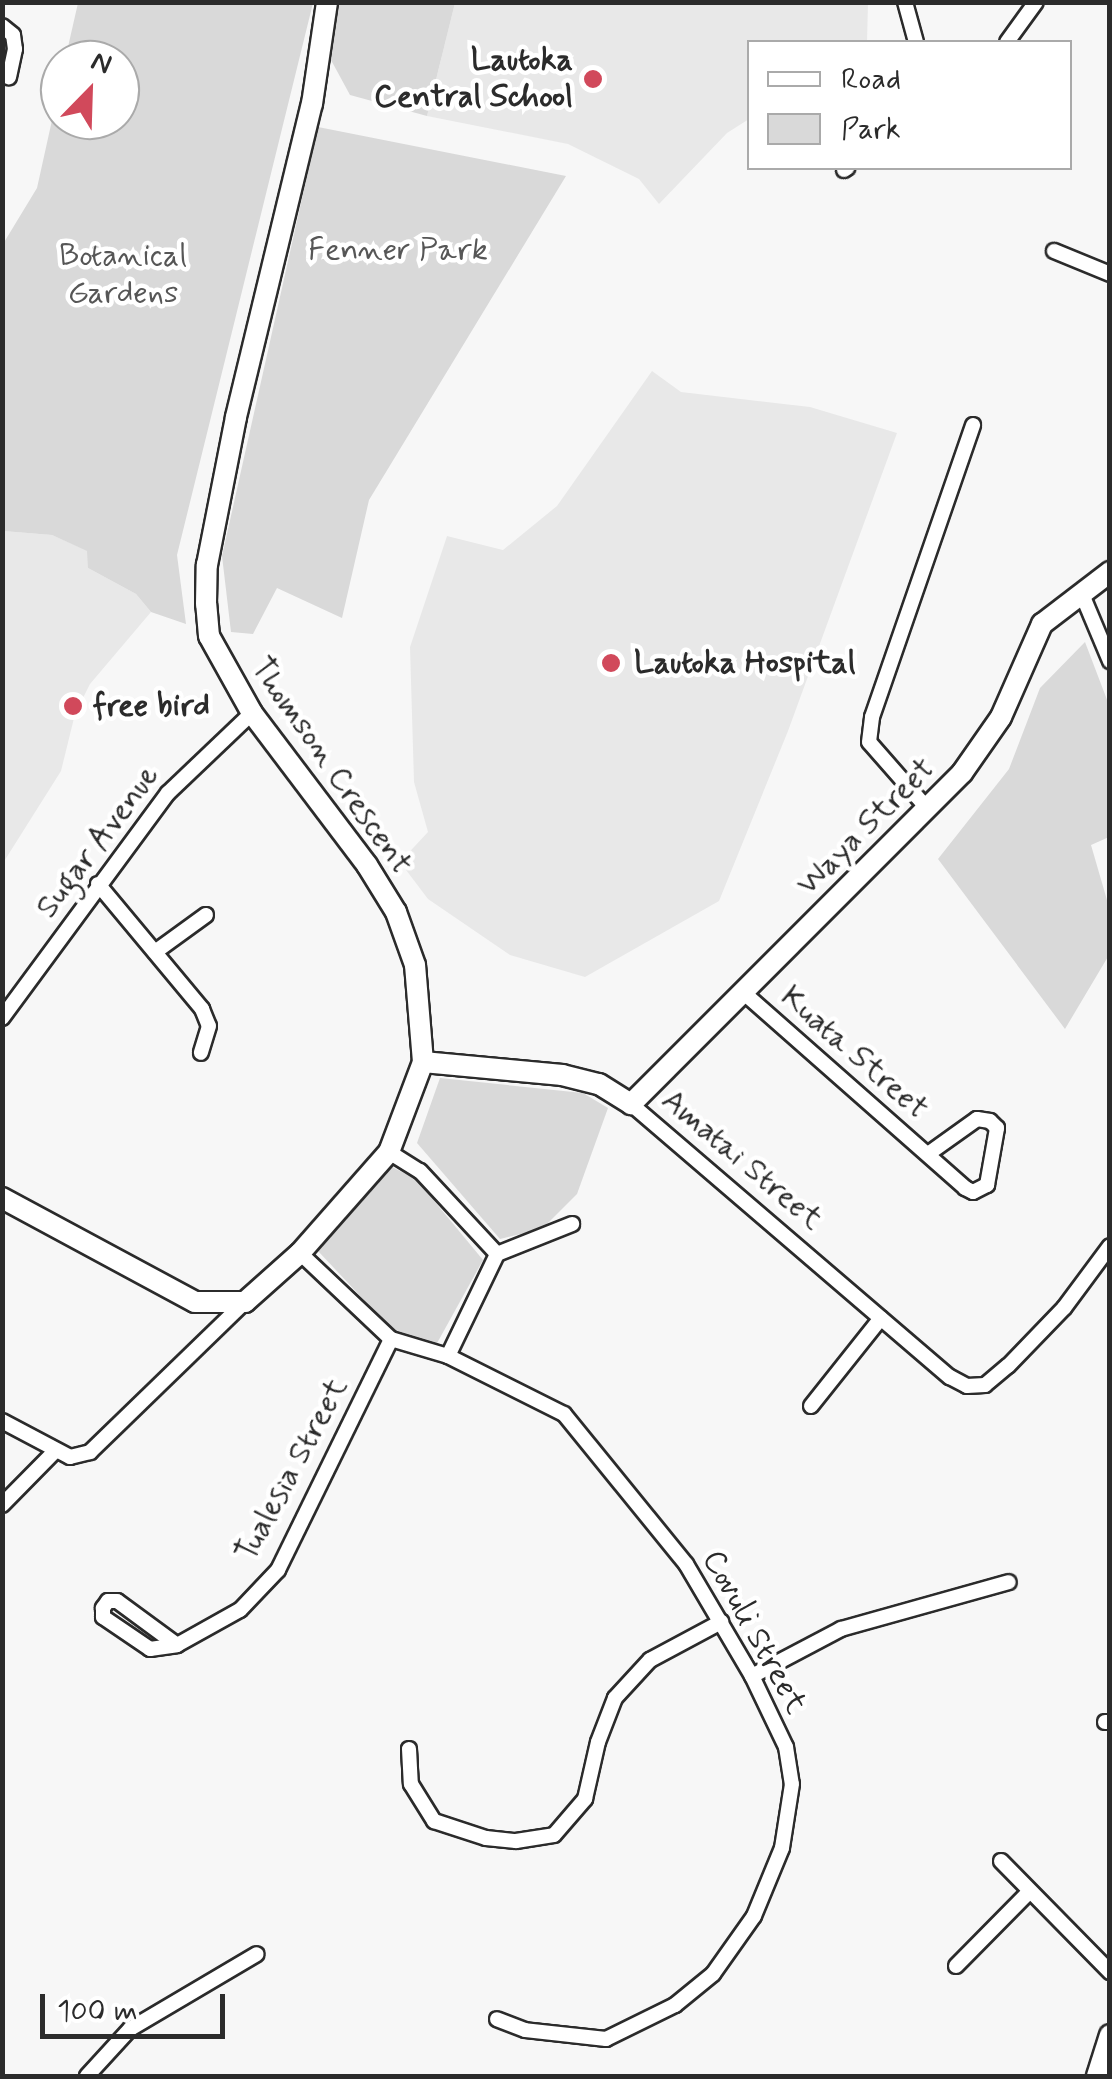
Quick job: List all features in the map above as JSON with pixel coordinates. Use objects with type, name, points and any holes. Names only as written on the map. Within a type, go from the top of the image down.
[{"type":"main road","name":"Thomson Crescent","points":[[245,1302],[300,1253],[389,1152],[422,1062],[415,965],[396,912],[367,864],[252,713],[209,636],[207,565],[236,417],[312,104],[327,2]]},
{"type":"main road","name":"Waya Street","points":[[630,1104],[962,773],[1001,717],[1042,624],[1110,572]]},
{"type":"main road","name":"Amatai Street","points":[[422,1062],[562,1075],[599,1084],[630,1104]]},
{"type":"main road","points":[[2,1198],[195,1302],[245,1302]]},
{"type":"main road","points":[[1097,2076],[1110,2035]]},
{"type":"street","points":[[905,2],[915,40]]},
{"type":"street","points":[[1008,40],[1036,2]]},
{"type":"street","points":[[2,26],[13,35],[15,49],[9,77]]},
{"type":"street","points":[[1054,251],[1110,274]]},
{"type":"street","points":[[926,807],[869,742],[872,717],[973,425]]},
{"type":"street","points":[[1081,592],[1110,661]]},
{"type":"street","name":"Sugar Avenue","points":[[2,1018],[98,884],[190,767],[252,713]]},
{"type":"street","points":[[98,884],[208,1018],[201,1052]]},
{"type":"street","points":[[155,952],[206,916]]},
{"type":"street","name":"Kuata Street","points":[[744,993],[964,1188],[981,1190],[991,1175],[997,1128],[990,1120],[977,1119],[928,1154]]},
{"type":"street","name":"Amatai Street","points":[[630,1104],[950,1377],[966,1386],[985,1385],[1064,1308],[1110,1246]]},
{"type":"street","points":[[389,1152],[420,1171],[497,1254]]},
{"type":"street","points":[[448,1356],[497,1254],[572,1224]]},
{"type":"street","name":"Covuli Street","points":[[300,1253],[390,1339],[448,1356],[552,1404],[564,1414],[657,1525],[721,1622],[786,1747],[792,1784],[782,1848],[754,1916],[728,1958],[675,2006],[606,2039],[524,2030],[497,2019]]},
{"type":"street","points":[[2,1421],[70,1457],[90,1452],[245,1302]]},
{"type":"street","points":[[811,1406],[881,1318]]},
{"type":"street","name":"Tualesia Street","points":[[176,1646],[240,1610],[278,1570],[390,1339]]},
{"type":"street","points":[[2,1505],[55,1451]]},
{"type":"street","points":[[752,1676],[841,1629],[1009,1582]]},
{"type":"street","points":[[108,1601],[116,1601],[176,1646],[150,1649],[104,1617],[103,1608],[108,1601]]},
{"type":"street","points":[[409,1748],[412,1784],[434,1820],[486,1838],[516,1841],[554,1835],[585,1799],[598,1742],[614,1698],[650,1660],[721,1622]]},
{"type":"street","points":[[1001,1861],[1110,1972]]},
{"type":"street","points":[[956,1966],[1030,1891]]},
{"type":"street","points":[[86,2076],[130,2030],[256,1954]]},
{"type":"shaded area","name":"Lautoka Central School","points":[[455,3],[868,3],[867,40],[747,40],[747,120],[727,133],[659,204],[639,179],[568,144],[427,116]]},
{"type":"shaded area","name":"Lautoka Hospital","points":[[652,371],[681,392],[810,407],[897,433],[788,731],[719,901],[585,977],[510,955],[428,899],[400,862],[428,832],[414,782],[410,647],[447,536],[503,550],[557,506]]},
{"type":"shaded area","points":[[3,531],[52,535],[88,551],[88,568],[136,594],[151,612],[90,684],[75,714],[61,771],[3,863]]},
{"type":"green space","name":"Botanical Gardens","points":[[78,3],[313,3],[177,555],[186,624],[151,612],[136,594],[88,568],[87,551],[52,535],[3,531],[3,244],[37,188],[48,140],[140,140],[140,40],[70,40]]},
{"type":"green space","points":[[339,3],[455,3],[427,116],[350,95],[331,60]]},
{"type":"green space","name":"Fenner Park","points":[[318,127],[566,176],[369,500],[342,618],[277,588],[253,634],[231,632],[222,556]]},
{"type":"green space","points":[[1085,642],[1109,705],[1109,837],[1091,845],[1109,907],[1109,955],[1065,1029],[938,859],[1009,769],[1040,688]]},
{"type":"green space","points":[[440,1078],[583,1093],[608,1108],[577,1194],[542,1229],[500,1239],[417,1143]]},
{"type":"green space","points":[[380,1161],[416,1179],[483,1260],[436,1345],[395,1333],[303,1235]]},
{"type":"place","name":"Lautoka Central School","points":[[593,79]]},
{"type":"place","name":"Lautoka Hospital","points":[[611,663]]},
{"type":"place","name":"free bird","points":[[73,706]]}]
